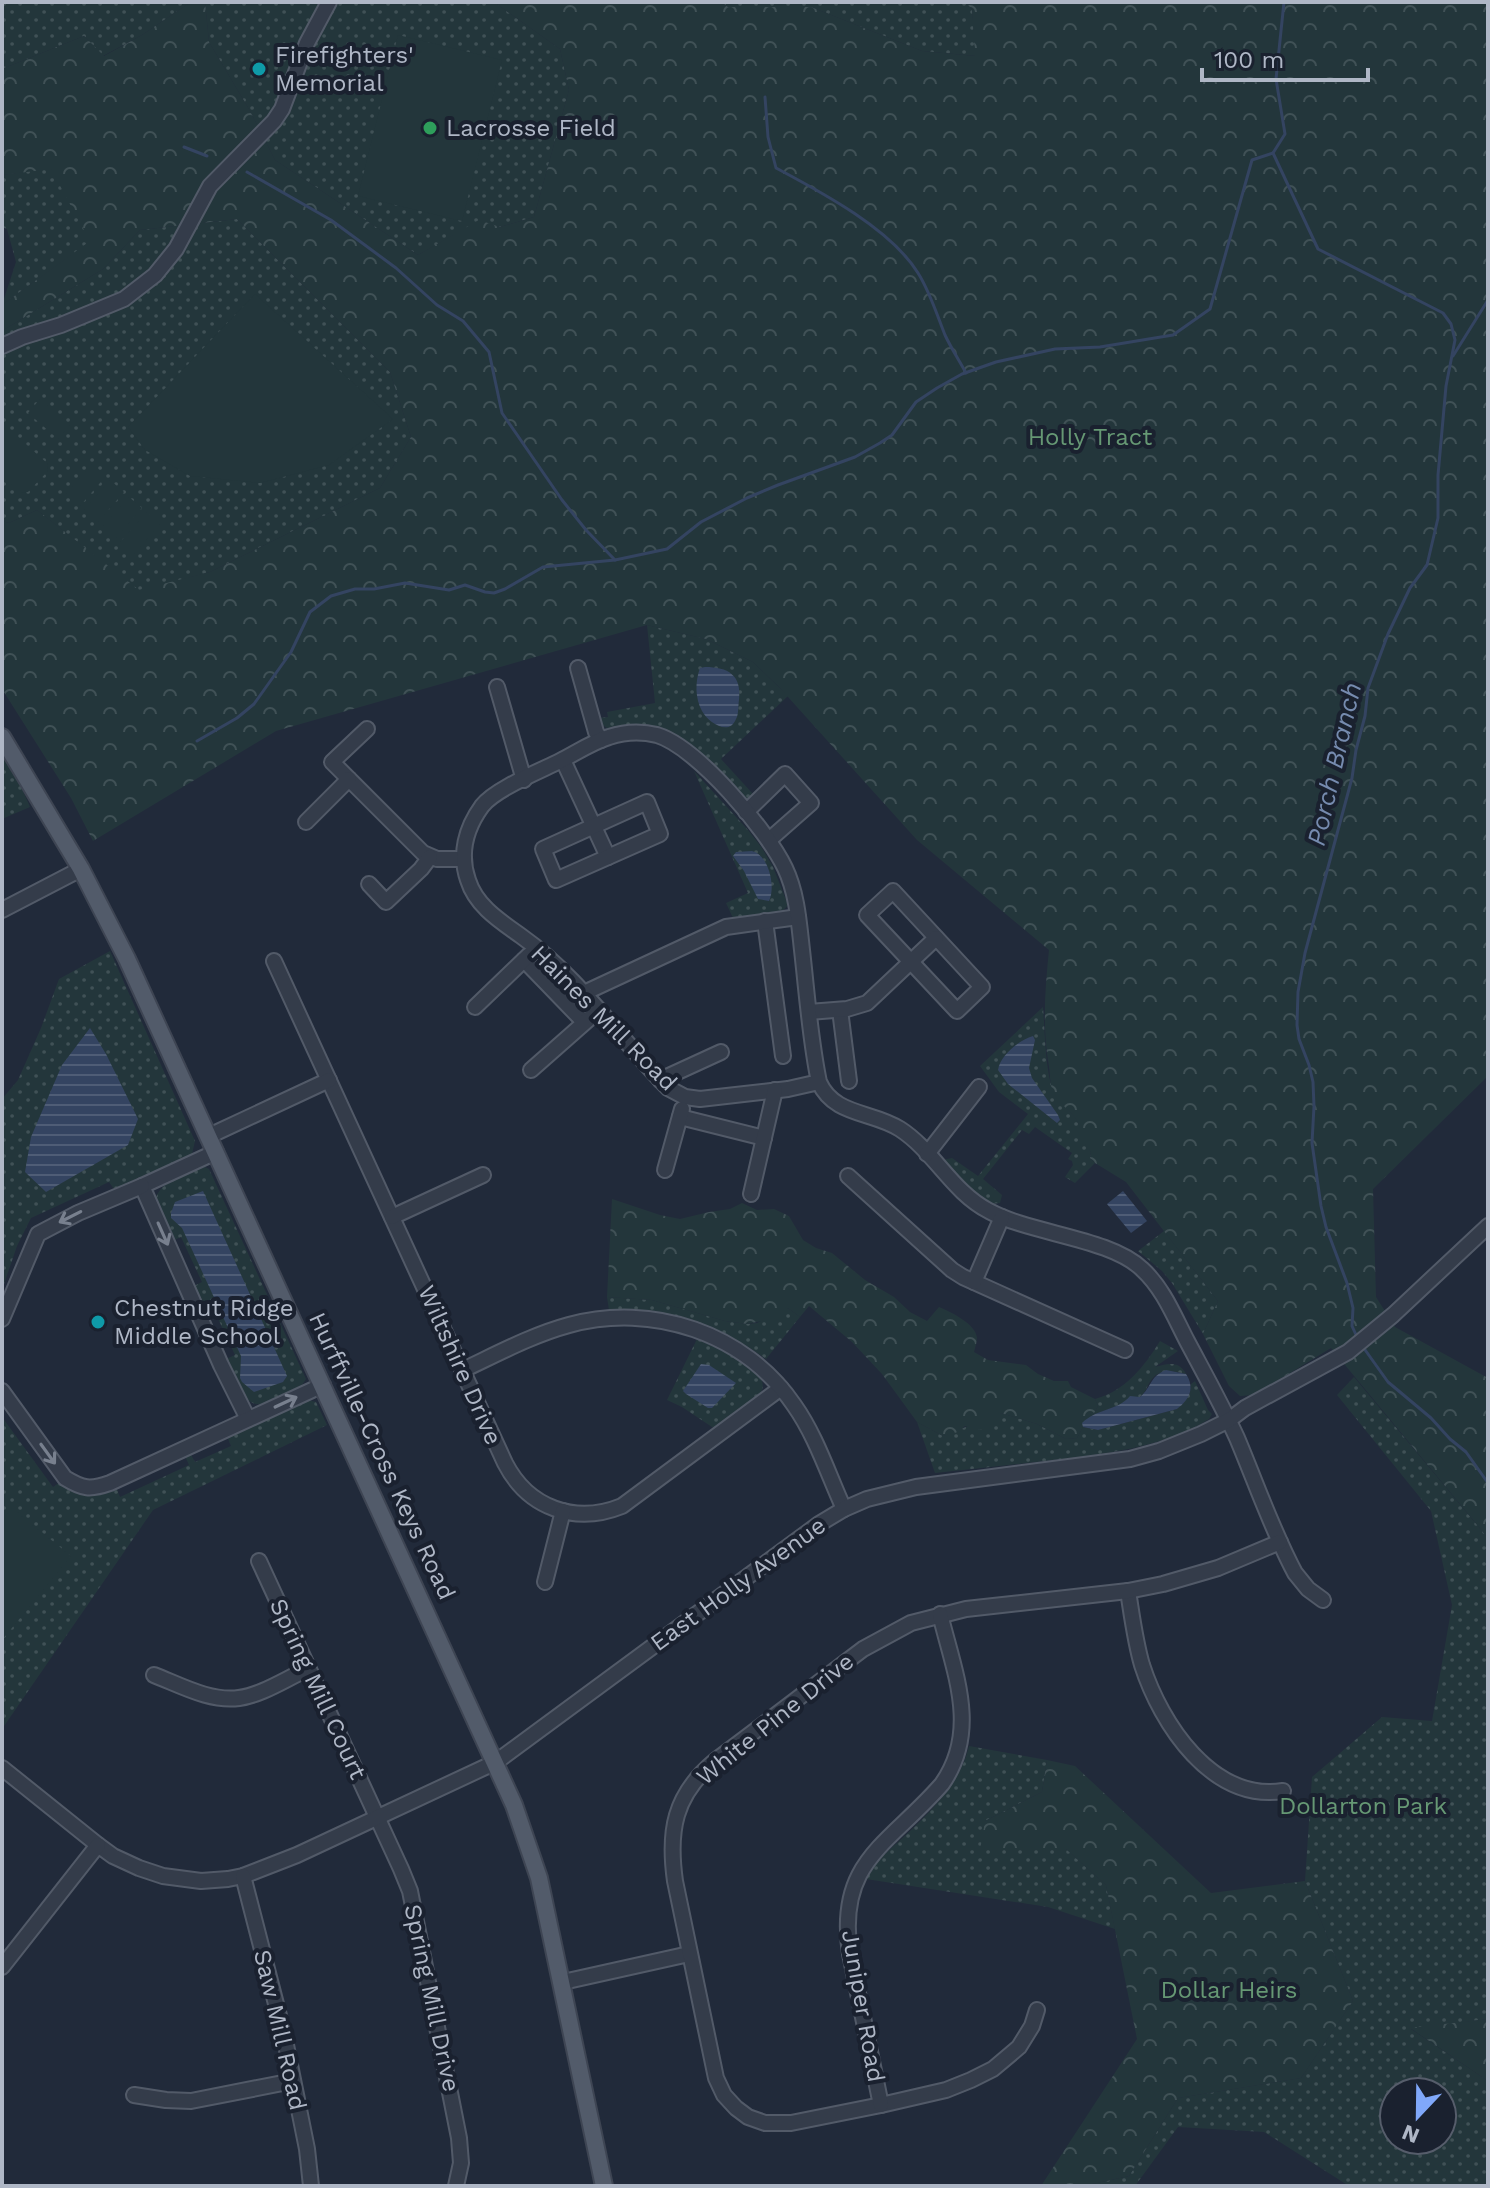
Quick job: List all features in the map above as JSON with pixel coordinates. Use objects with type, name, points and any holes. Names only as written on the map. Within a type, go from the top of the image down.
[{"type":"main road","name":"Hurffville-Cross Keys Road","points":[[2,737],[81,869],[127,959],[496,1762],[535,1865],[563,1982],[604,2186]]},
{"type":"street","points":[[2,346],[124,299],[155,275],[176,249],[210,186],[282,109],[307,43],[329,2]]},
{"type":"street","points":[[578,668],[601,740]]},
{"type":"street","points":[[497,687],[524,780]]},
{"type":"street","points":[[367,729],[332,762],[430,857],[464,859],[465,841],[480,809],[493,796],[601,740],[632,733],[656,735],[691,755],[769,840],[788,875],[798,917],[819,1082],[826,1094],[840,1106],[898,1128],[966,1195],[989,1211],[1100,1247],[1141,1267],[1165,1299],[1229,1420],[1280,1542],[1301,1582],[1323,1600]]},
{"type":"street","points":[[563,760],[608,857]]},
{"type":"street","points":[[746,812],[785,774],[811,803],[769,840]]},
{"type":"street","points":[[306,822],[349,779]]},
{"type":"street","points":[[647,802],[660,834],[608,857],[556,880],[543,849],[647,802]]},
{"type":"street","points":[[369,884],[386,902],[430,857]]},
{"type":"street","name":"Haines Mill Road","points":[[464,859],[468,880],[483,905],[560,967],[675,1093],[700,1099],[819,1082]]},
{"type":"street","points":[[2,910],[81,869]]},
{"type":"street","points":[[893,891],[936,938],[982,987],[957,1011],[867,915],[893,891]]},
{"type":"street","points":[[584,993],[718,931],[736,925],[798,917]]},
{"type":"street","points":[[765,921],[783,1056]]},
{"type":"street","points":[[809,1012],[855,1008],[872,999],[936,938]]},
{"type":"street","points":[[475,1007],[536,947]]},
{"type":"street","points":[[524,960],[584,1022]]},
{"type":"street","name":"Wiltshire Drive","points":[[274,961],[505,1463],[515,1481],[537,1501],[581,1514],[628,1503],[781,1388]]},
{"type":"street","points":[[531,1070],[599,1010]]},
{"type":"street","points":[[840,1010],[849,1081]]},
{"type":"street","points":[[660,1080],[721,1052]]},
{"type":"street","points":[[2,1319],[38,1234],[142,1186],[329,1080]]},
{"type":"street","points":[[927,1154],[979,1087]]},
{"type":"street","points":[[751,1194],[775,1090]]},
{"type":"street","points":[[665,1170],[685,1097]]},
{"type":"street","points":[[680,1117],[764,1138]]},
{"type":"street","points":[[392,1217],[483,1175]]},
{"type":"street","points":[[848,1176],[952,1270],[1125,1350]]},
{"type":"street","points":[[142,1186],[248,1419]]},
{"type":"street","points":[[974,1282],[1002,1217]]},
{"type":"street","name":"East Holly Avenue","points":[[2,1768],[98,1845],[126,1862],[163,1876],[201,1881],[243,1876],[279,1863],[496,1762],[778,1553],[844,1509],[892,1491],[1130,1459],[1182,1442],[1229,1420],[1245,1408],[1348,1352],[1373,1334],[1488,1226]]},
{"type":"street","points":[[463,1370],[556,1328],[594,1319],[630,1317],[673,1322],[717,1339],[756,1364],[781,1388],[805,1422],[844,1509]]},
{"type":"street","points":[[2,1391],[65,1478],[80,1488],[96,1488],[323,1385]]},
{"type":"street","points":[[545,1582],[563,1511]]},
{"type":"street","name":"White Pine Drive","points":[[1037,2010],[1032,2026],[1019,2047],[993,2069],[946,2090],[781,2124],[755,2121],[742,2114],[724,2095],[716,2078],[675,1881],[671,1847],[676,1816],[685,1796],[697,1777],[715,1761],[876,1640],[911,1623],[940,1614],[1128,1591],[1201,1574],[1280,1542]]},
{"type":"street","name":"Spring Mill Court","points":[[259,1561],[376,1817]]},
{"type":"street","points":[[1128,1591],[1143,1669],[1157,1702],[1178,1735],[1197,1758],[1227,1782],[1261,1793],[1283,1791]]},
{"type":"street","name":"Juniper Road","points":[[881,2105],[850,1954],[848,1905],[854,1884],[868,1859],[942,1784],[959,1750],[962,1738],[961,1704],[940,1614]]},
{"type":"street","points":[[154,1675],[215,1697],[239,1698],[308,1669]]},
{"type":"street","name":"Spring Mill Drive","points":[[376,1817],[406,1880],[413,1904],[459,2138],[461,2163],[456,2186]]},
{"type":"street","points":[[2,1966],[98,1845]]},
{"type":"street","name":"Saw Mill Road","points":[[243,1876],[284,2035],[310,2161],[311,2186]]},
{"type":"street","points":[[563,1982],[689,1954]]},
{"type":"street","points":[[134,2095],[191,2101],[293,2081]]},
{"type":"green space","points":[[2,2],[191,2],[142,35],[103,56],[84,36],[2,69]]},
{"type":"green space","name":"Holly Tract","points":[[191,2],[205,2],[209,42],[275,160],[418,255],[479,220],[500,227],[534,217],[569,90],[560,49],[494,2],[721,2],[728,7],[811,7],[922,51],[975,56],[972,9],[965,2],[1488,2],[1488,1076],[1373,1189],[1376,1297],[1395,1327],[1488,1378],[1488,1538],[1331,1348],[1254,1395],[1240,1396],[1229,1386],[1203,1334],[1218,1301],[1126,1182],[1090,1158],[1091,1152],[1080,1138],[1079,1124],[1053,1092],[1045,1023],[1049,950],[917,840],[753,662],[706,639],[647,625],[276,731],[93,841],[71,798],[2,689],[2,521],[9,523],[37,510],[139,590],[210,572],[380,488],[411,437],[390,372],[237,219],[140,230],[103,269],[2,331],[2,305],[90,241],[51,169],[2,175],[2,69],[84,36],[104,56]]},
{"type":"green space","points":[[205,2],[494,2],[560,49],[569,90],[534,217],[500,227],[479,221],[418,255],[275,160],[209,42]]},
{"type":"green space","points":[[721,2],[965,2],[972,9],[976,56],[922,51],[811,7],[728,7]]},
{"type":"green space","name":"Lacrosse Field","points":[[398,35],[502,60],[462,221],[358,196]]},
{"type":"green space","points":[[51,168],[91,241],[2,305],[16,262],[7,229],[2,227],[2,175]]},
{"type":"green space","points":[[237,219],[390,372],[411,437],[380,488],[210,572],[139,591],[37,510],[9,523],[2,521],[2,331],[103,269],[140,230]]},
{"type":"green space","points":[[255,294],[393,419],[329,465],[260,483],[190,476],[145,450],[128,427]]},
{"type":"green space","points":[[40,399],[70,425],[58,439],[28,413]]},
{"type":"green space","points":[[2,423],[47,463],[48,471],[28,492],[21,493],[2,476]]},
{"type":"green space","points":[[92,464],[106,476],[80,506],[66,494]]},
{"type":"green space","points":[[110,480],[124,492],[98,522],[84,510]]},
{"type":"green space","points":[[129,497],[142,508],[116,538],[103,526]]},
{"type":"green space","points":[[147,512],[160,524],[134,554],[120,542]]},
{"type":"green space","points":[[647,625],[706,639],[753,662],[788,696],[721,759],[753,794],[749,800],[745,801],[699,752],[672,733],[639,725],[607,728],[602,725],[598,718],[608,717],[607,712],[655,703]]},
{"type":"green space","points":[[2,752],[30,807],[2,819]]},
{"type":"green space","points":[[694,771],[762,848],[788,905],[777,914],[733,918],[726,903],[748,893]]},
{"type":"green space","points":[[110,951],[195,1141],[192,1154],[114,1189],[109,1182],[31,1218],[17,1246],[2,1290],[2,1099],[18,1080],[59,979]]},
{"type":"green space","points":[[1043,1007],[1047,1061],[1053,1090],[1079,1124],[1081,1138],[1095,1163],[1075,1183],[1065,1177],[1073,1165],[1068,1159],[1072,1153],[1035,1127],[1029,1134],[1022,1130],[983,1179],[1002,1195],[1000,1203],[991,1204],[964,1183],[942,1160],[952,1158],[978,1176],[1028,1114],[999,1092],[980,1066]]},
{"type":"green space","points":[[205,1167],[209,1169],[306,1379],[302,1385],[260,1404],[248,1400],[239,1388],[226,1359],[235,1355],[214,1310],[206,1313],[194,1286],[202,1282],[181,1237],[172,1241],[157,1209],[156,1197],[160,1190],[182,1175]]},
{"type":"green space","points":[[612,1199],[680,1219],[730,1209],[742,1203],[757,1210],[774,1209],[789,1216],[803,1240],[832,1253],[910,1312],[927,1321],[939,1307],[962,1319],[976,1333],[974,1352],[988,1360],[1026,1365],[1054,1381],[1068,1381],[1071,1387],[1095,1399],[1098,1406],[1083,1423],[1077,1438],[1066,1439],[1037,1424],[1001,1413],[994,1423],[980,1430],[965,1426],[958,1432],[943,1436],[917,1422],[882,1374],[852,1342],[809,1306],[800,1317],[788,1308],[776,1318],[747,1324],[725,1321],[652,1300],[607,1297]]},
{"type":"green space","points":[[1164,1231],[1218,1301],[1203,1334],[1172,1283],[1138,1251]]},
{"type":"green space","points":[[607,1297],[652,1300],[725,1321],[747,1324],[757,1323],[788,1308],[800,1317],[766,1359],[729,1336],[692,1321],[652,1312],[609,1310]]},
{"type":"green space","points":[[697,1339],[735,1357],[760,1377],[763,1385],[758,1396],[715,1429],[667,1400]]},
{"type":"green space","points":[[1160,1341],[1178,1351],[1155,1367],[1176,1365],[1186,1374],[1172,1371],[1159,1373],[1140,1397],[1093,1415],[1098,1406],[1095,1399],[1116,1390],[1133,1377]]},
{"type":"green space","name":"Dollarton Park","points":[[1354,1377],[1488,1538],[1488,2019],[1411,2029],[1488,2081],[1488,2186],[1349,2186],[1264,2132],[1178,2127],[1135,2186],[1083,2186],[1129,2176],[1178,2098],[1301,2078],[1353,2001],[1305,1881],[1312,1777],[1382,1717],[1432,1721],[1452,1605],[1431,1511],[1337,1395]]},
{"type":"green space","points":[[1195,1381],[1212,1414],[1209,1419],[1172,1437],[1130,1449],[1087,1456],[935,1473],[917,1422],[943,1436],[1001,1413],[1037,1424],[1066,1439],[1077,1438],[1083,1427],[1098,1430],[1177,1409]]},
{"type":"green space","points":[[307,1400],[316,1402],[327,1425],[153,1510],[2,1729],[2,1417],[53,1487],[60,1482],[66,1488],[87,1495],[116,1487],[120,1497],[189,1465],[185,1456],[190,1453],[195,1462],[231,1446],[227,1436]]},
{"type":"green space","points":[[12,1508],[71,1556],[2,1640],[2,1520]]},
{"type":"green space","points":[[969,1746],[1047,1760],[1042,1792],[985,1821],[1066,1849],[1106,1885],[1115,1929],[1048,1907],[866,1879],[873,1865],[916,1826],[943,1796],[955,1780]]},
{"type":"green space","name":"Dollar Heirs","points":[[1047,1760],[1075,1766],[1211,1893],[1305,1881],[1353,2001],[1301,2078],[1178,2098],[1129,2176],[1083,2186],[1041,2186],[1137,2039],[1106,1885],[1066,1849],[980,1850],[985,1821],[1042,1792]]},
{"type":"green space","points":[[1488,2019],[1488,2081],[1410,2028]]},
{"type":"water","points":[[700,668],[727,671],[738,684],[738,715],[729,727],[714,723],[700,706],[697,679]]},
{"type":"water","points":[[752,851],[763,859],[770,872],[772,888],[769,901],[758,899],[733,856],[736,852]]},
{"type":"water","points":[[90,1028],[138,1119],[128,1145],[46,1192],[25,1172],[31,1137],[62,1065]]},
{"type":"water","points":[[1033,1036],[1035,1040],[1029,1068],[1032,1078],[1058,1115],[1060,1120],[1057,1123],[1008,1084],[998,1070],[1011,1049]]},
{"type":"water","points":[[203,1191],[287,1376],[283,1382],[254,1392],[240,1378],[241,1356],[182,1228],[171,1218],[175,1202]]},
{"type":"water","points":[[1123,1191],[1147,1221],[1131,1233],[1107,1204]]},
{"type":"water","points":[[701,1364],[709,1365],[736,1383],[712,1408],[683,1391]]},
{"type":"water","points":[[1166,1370],[1186,1374],[1190,1384],[1188,1397],[1177,1409],[1098,1430],[1083,1427],[1082,1423],[1088,1418],[1120,1404],[1130,1396],[1140,1397],[1156,1376]]},
{"type":"waterway","name":"Porch Branch","points":[[1273,153],[1285,134],[1276,79],[1284,2]]},
{"type":"waterway","points":[[765,97],[768,137],[776,168],[854,213],[891,241],[906,257],[922,280],[945,335],[966,373]]},
{"type":"waterway","points":[[184,147],[207,156]]},
{"type":"waterway","name":"Porch Branch","points":[[1273,153],[1318,249],[1443,313],[1451,324],[1455,340],[1446,386],[1438,475],[1438,518],[1427,565],[1410,588],[1388,634],[1368,688],[1352,778],[1305,953],[1298,992],[1299,1039],[1313,1082],[1312,1143],[1321,1206],[1347,1283],[1353,1308],[1352,1326],[1357,1337]]},
{"type":"waterway","points":[[197,741],[237,718],[254,704],[291,652],[310,612],[331,596],[355,589],[405,583],[449,590],[465,585],[494,593],[543,567],[615,560],[667,549],[701,522],[747,498],[855,457],[880,443],[892,435],[916,402],[962,374],[996,362],[1055,349],[1100,347],[1173,335],[1210,309],[1252,160],[1273,153]]},
{"type":"waterway","points":[[247,172],[331,220],[396,268],[437,305],[463,321],[489,352],[502,413],[562,500],[615,560]]},
{"type":"waterway","points":[[1453,356],[1488,300]]},
{"type":"waterway","name":"Porch Branch","points":[[1363,1347],[1388,1382],[1466,1452],[1488,1483]]},
{"type":"place","name":"Firefighters' Memorial","points":[[259,69]]},
{"type":"place","name":"Lacrosse Field","points":[[430,128]]},
{"type":"place","name":"Chestnut Ridge Middle School","points":[[98,1322]]}]
